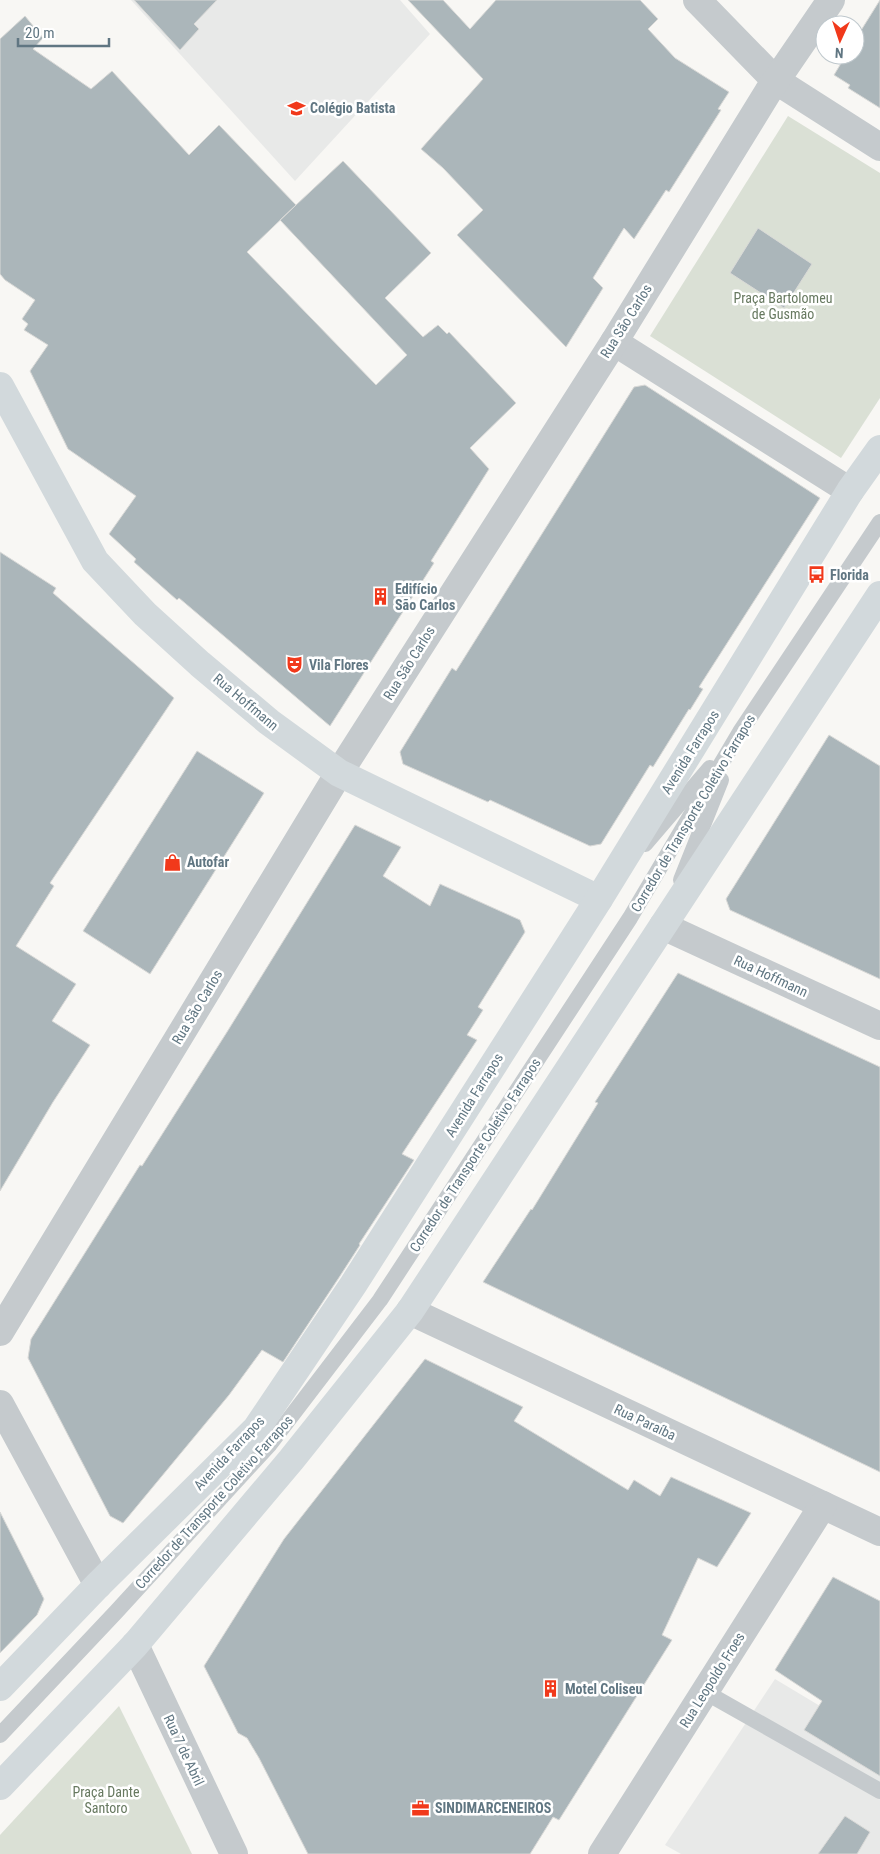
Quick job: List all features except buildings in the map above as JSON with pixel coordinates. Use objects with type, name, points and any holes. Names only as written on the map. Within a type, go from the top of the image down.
[{"type":"main road","name":"Rua Hoffmann","points":[[0,386],[95,560],[146,614],[200,664],[269,722],[339,773],[599,899]]},
{"type":"main road","name":"Avenida Farrapos","points":[[0,1687],[98,1585],[256,1429],[353,1286],[599,899],[850,492],[880,449]]},
{"type":"main road","points":[[0,1786],[135,1645],[291,1460],[410,1311],[880,595]]},
{"type":"street","points":[[697,0],[775,80],[880,147]]},
{"type":"street","name":"Rua São Carlos","points":[[0,1332],[339,773],[614,342],[775,80],[831,0]]},
{"type":"street","points":[[614,342],[850,492]]},
{"type":"street","name":"Rua Hoffmann","points":[[663,926],[880,1026]]},
{"type":"street","name":"Rua Paraíba","points":[[410,1311],[880,1532]]},
{"type":"street","points":[[0,1404],[98,1585]]},
{"type":"street","name":"Rua Leopoldo Froes","points":[[602,1854],[822,1505]]},
{"type":"street","name":"Rua 7 de Abril","points":[[135,1645],[234,1854]]},
{"type":"lane","name":"Corredor de Transporte Coletivo Farrapos","points":[[0,1735],[270,1444],[380,1300],[630,918],[740,732],[880,522]]},
{"type":"lane","points":[[599,899],[740,732]]},
{"type":"lane","points":[[663,926],[740,732]]},
{"type":"lane","points":[[704,1692],[880,1792]]},
{"type":"shaded area","name":"Colégio Batista","points":[[131,0],[400,0],[430,34],[295,181]]},
{"type":"shaded area","points":[[775,1679],[880,1742],[880,1854],[681,1854],[665,1845]]},
{"type":"green space","name":"Praça Bartolomeu de Gusmão","points":[[788,116],[880,173],[880,398],[841,458],[650,336]]},
{"type":"green space","name":"Praça Dante Santoro","points":[[119,1706],[192,1854],[0,1854],[0,1835]]},
{"type":"place","name":"Colégio Batista","points":[[296,108]]},
{"type":"place","name":"Florida","points":[[816,575]]},
{"type":"place","name":"Edifício São Carlos","points":[[381,597]]},
{"type":"place","name":"Vila Flores","points":[[295,665]]},
{"type":"place","name":"Autofar","points":[[173,862]]},
{"type":"place","name":"Motel Coliseu","points":[[551,1689]]},
{"type":"place","name":"SINDIMARCENEIROS","points":[[421,1808]]}]
